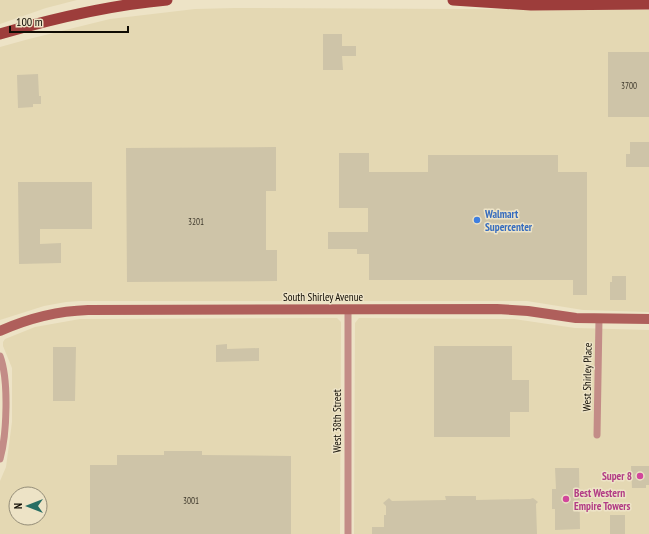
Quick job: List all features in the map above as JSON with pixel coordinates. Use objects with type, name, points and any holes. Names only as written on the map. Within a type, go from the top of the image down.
[{"type":"main road","points":[[0,34],[78,13],[167,0]]},
{"type":"main road","points":[[453,0],[531,5],[580,3],[649,4]]},
{"type":"street","name":"West 38th Street","points":[[348,309],[348,534]]},
{"type":"street","name":"South Shirley Avenue","points":[[0,332],[34,318],[70,311],[497,309],[528,311],[576,318],[649,319]]},
{"type":"street","name":"West Shirley Place","points":[[597,435],[599,319]]},
{"type":"street","points":[[0,356],[5,377],[5,424],[4,446],[0,459]]},
{"type":"shaded area","points":[[0,0],[77,0],[46,8],[0,24]]},
{"type":"shaded area","points":[[195,9],[649,10],[649,312],[583,310],[527,301],[80,301],[44,306],[0,320],[0,47],[110,19]]},
{"type":"shaded area","points":[[337,318],[341,322],[340,534],[0,534],[0,481],[6,467],[12,422],[12,368],[3,346],[3,342],[5,339],[35,327],[80,319]]},
{"type":"shaded area","points":[[359,318],[514,319],[575,328],[649,330],[649,534],[354,534],[355,323]]},
{"type":"building","points":[[323,34],[342,34],[342,46],[356,46],[356,56],[342,56],[343,70],[323,70]]},
{"type":"building","points":[[608,52],[649,52],[649,117],[608,117]]},
{"type":"building","points":[[38,74],[41,104],[33,104],[33,107],[18,108],[17,75]]},
{"type":"building","points":[[630,142],[649,142],[649,167],[626,167],[626,154],[630,154]]},
{"type":"building","points":[[276,147],[276,191],[266,191],[266,250],[277,250],[277,281],[127,282],[126,148]]},
{"type":"building","name":"Walmart Supercenter","points":[[339,153],[369,153],[369,172],[428,172],[428,155],[558,155],[558,172],[587,172],[587,295],[573,295],[573,280],[369,280],[369,254],[357,254],[357,249],[328,249],[328,232],[368,232],[368,208],[339,208]]},
{"type":"building","points":[[18,182],[92,182],[92,229],[40,229],[40,244],[61,243],[61,263],[19,264]]},
{"type":"building","points":[[612,276],[626,276],[626,300],[610,300],[610,282],[612,282]]},
{"type":"building","points":[[227,344],[227,349],[259,348],[259,361],[216,362],[216,345]]},
{"type":"building","points":[[434,346],[512,346],[512,380],[529,380],[529,412],[510,412],[510,437],[434,437]]},
{"type":"building","points":[[53,347],[76,347],[75,401],[53,401]]},
{"type":"building","points":[[164,451],[202,451],[202,455],[291,456],[291,534],[90,534],[90,465],[117,465],[117,455],[164,455]]},
{"type":"building","name":"Super 8","points":[[631,466],[649,466],[649,485],[646,485],[646,488],[632,488]]},
{"type":"building","name":"Best Western Empire Towers","points":[[555,468],[579,468],[580,529],[555,530],[555,509],[552,509],[552,489],[556,489]]},
{"type":"building","points":[[445,496],[476,496],[476,500],[533,498],[538,502],[536,504],[537,534],[372,534],[372,527],[384,527],[386,506],[383,503],[389,498],[392,501],[446,500]]},
{"type":"building","points":[[610,515],[625,515],[625,534],[610,534]]},
{"type":"place","name":"Walmart Supercenter","points":[[477,220]]},
{"type":"place","name":"Super 8","points":[[640,476]]},
{"type":"place","name":"Best Western Empire Towers","points":[[566,499]]}]
